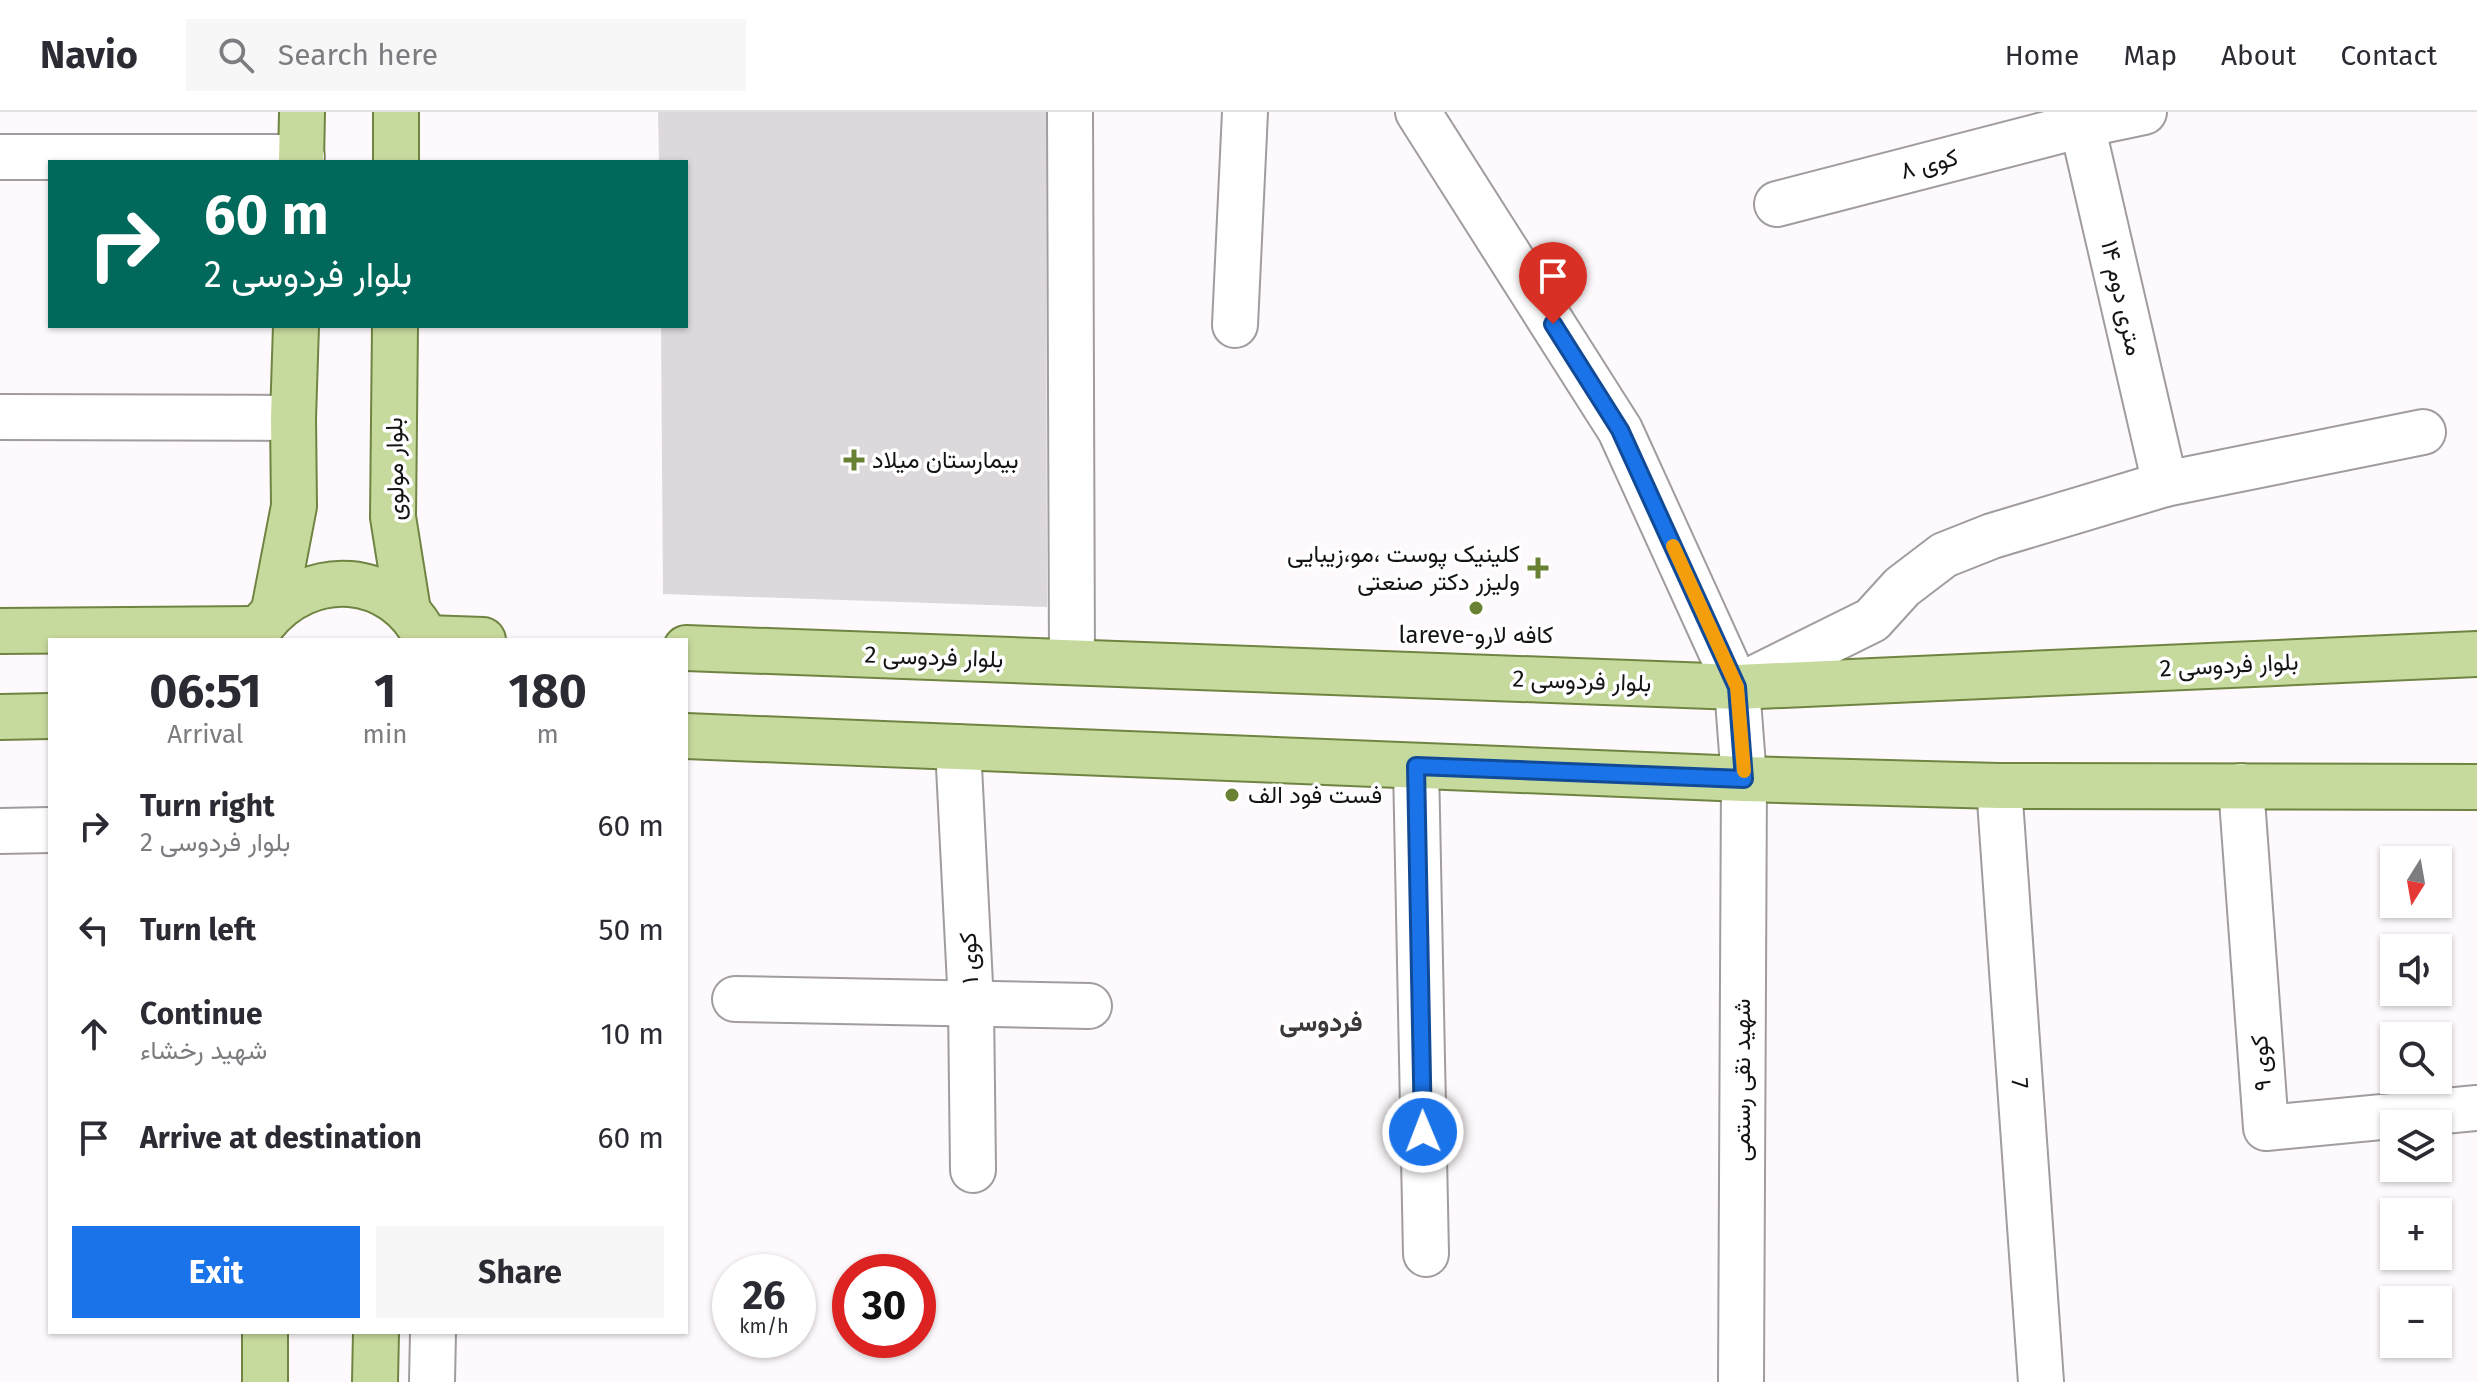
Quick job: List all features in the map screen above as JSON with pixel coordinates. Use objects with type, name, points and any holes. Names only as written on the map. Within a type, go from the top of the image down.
[{"type":"main road","points":[[302,112],[302,160]]},
{"type":"main road","points":[[396,112],[396,160]]},
{"type":"main road","points":[[262,626],[294,506],[296,328]]},
{"type":"main road","name":"بلوار مولوی","points":[[395,328],[393,517],[420,630]]},
{"type":"main road","points":[[0,631],[262,626],[294,595],[317,586],[341,583],[366,587],[388,596],[420,630],[470,638]]},
{"type":"main road","name":"بلوار فردوسی 2","points":[[688,648],[1737,687],[2477,654]]},
{"type":"main road","points":[[0,717],[48,716]]},
{"type":"main road","points":[[688,736],[1744,779],[1999,786],[2477,787]]},
{"type":"main road","points":[[265,1334],[265,1382]]},
{"type":"main road","points":[[375,1382],[376,1334]]},
{"type":"street","points":[[1070,112],[1072,662]]},
{"type":"street","points":[[1235,325],[1245,112]]},
{"type":"street","points":[[1418,112],[1620,430],[1737,687],[1872,620],[1902,587],[1944,555],[1992,536],[2165,484],[2423,432]]},
{"type":"street","name":"کوی ۸","points":[[1777,204],[2080,118],[2144,112]]},
{"type":"street","name":"۱۴ متری دوم","points":[[2080,118],[2165,484]]},
{"type":"street","points":[[0,157],[302,160]]},
{"type":"street","points":[[0,417],[293,418]]},
{"type":"street","name":"شهید نقی رستمی","points":[[1737,687],[1744,779],[1741,1382]]},
{"type":"street","name":"کوی ۱","points":[[958,747],[971,1004],[973,1170]]},
{"type":"street","points":[[1416,766],[1426,1254]]},
{"type":"street","name":"7","points":[[1999,786],[2041,1382]]},
{"type":"street","name":"کوی ۹","points":[[2241,786],[2266,1128],[2477,1108]]},
{"type":"street","points":[[0,831],[48,830]]},
{"type":"street","points":[[735,999],[1089,1006]]},
{"type":"street","points":[[432,1382],[433,1334]]},
{"type":"building","name":"بیمارستان میلاد","points":[[658,112],[1046,112],[1047,607],[663,594],[661,328],[688,328],[688,160],[659,160]]},
{"type":"slow traffic","points":[[1673,546],[1737,687],[1744,771]]},
{"type":"place","name":"بیمارستان میلاد","points":[[854,460]]},
{"type":"place","name":"کلینیک پوست ،مو،زیبایی ولیزر دکتر صنعتی","points":[[1538,568]]},
{"type":"place","name":"lareve-کافه لارو","points":[[1476,608]]},
{"type":"place","name":"فست فود الف","points":[[1232,795]]},
{"type":"district","name":"فردوسی","points":[[1321,1022]]},
{"type":"route","points":[[1423,1132],[1416,766],[1744,779],[1737,687],[1620,430],[1553,324]]}]
